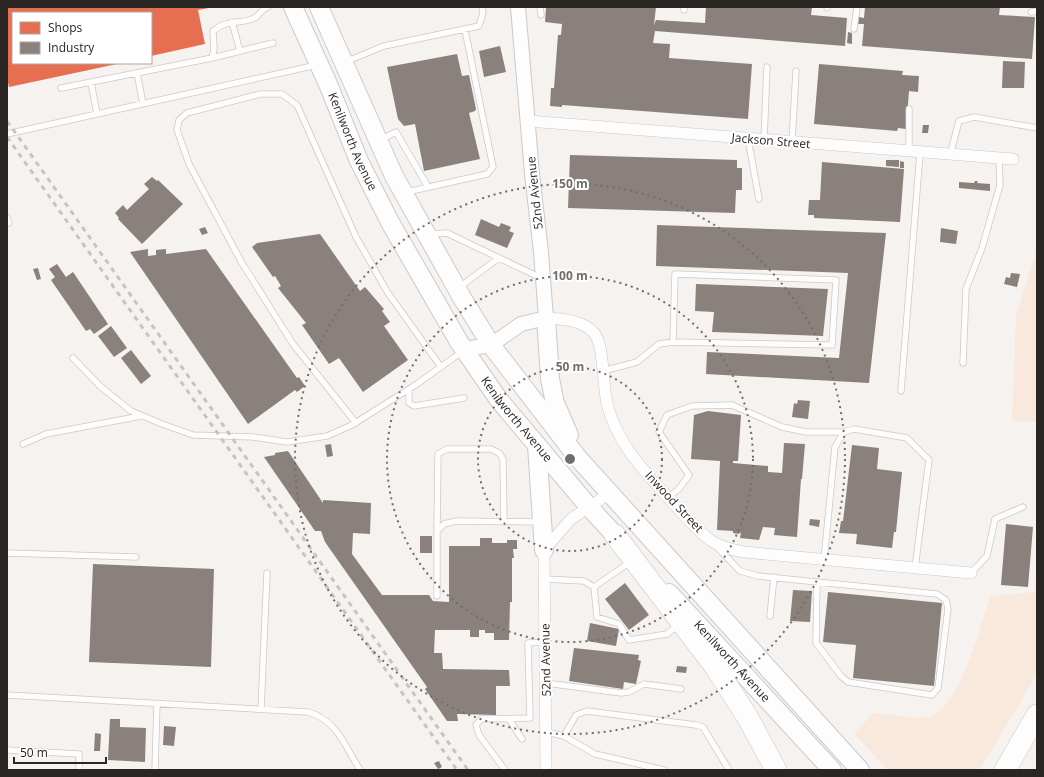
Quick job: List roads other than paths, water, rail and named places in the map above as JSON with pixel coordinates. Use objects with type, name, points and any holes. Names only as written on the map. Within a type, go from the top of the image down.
[{"type":"highway","points":[[615,535],[716,668],[748,718],[776,770]]},
{"type":"highway","points":[[1005,770],[1037,715]]},
{"type":"main road","name":"Kenilworth Avenue","points":[[293,7],[359,161],[391,224],[464,350],[499,400],[589,507],[832,770]]},
{"type":"main road","name":"Kenilworth Avenue","points":[[319,7],[378,141],[403,193],[456,289],[491,345],[578,458],[860,770]]},
{"type":"main road","points":[[546,318],[550,379],[555,403],[578,458]]},
{"type":"main road","points":[[537,446],[544,550]]},
{"type":"street","name":"52nd Avenue","points":[[518,7],[546,318]]},
{"type":"street","name":"Jackson Street","points":[[528,121],[920,153],[1013,159]]},
{"type":"street","points":[[464,350],[491,345],[522,324],[546,318]]},
{"type":"street","name":"Inwood Street","points":[[546,318],[576,322],[587,326],[594,333],[598,340],[601,353],[602,371],[608,407],[615,428],[628,450],[668,497],[696,527],[713,542],[727,549],[744,552],[971,573]]},
{"type":"street","points":[[544,550],[571,519],[610,493]]},
{"type":"street","name":"52nd Avenue","points":[[544,550],[546,770]]},
{"type":"lane","points":[[212,58],[214,49],[213,31],[221,24],[255,18],[263,9],[268,7]]},
{"type":"lane","points":[[343,63],[384,46],[479,26],[483,13],[482,7]]},
{"type":"lane","points":[[540,7],[540,15]]},
{"type":"lane","points":[[854,29],[857,7]]},
{"type":"lane","points":[[232,22],[240,51]]},
{"type":"lane","points":[[403,193],[486,174],[493,166],[465,30]]},
{"type":"lane","points":[[61,88],[212,58],[274,43]]},
{"type":"lane","points":[[7,134],[319,65]]},
{"type":"lane","points":[[764,140],[767,67]]},
{"type":"lane","points":[[792,142],[796,71]]},
{"type":"lane","points":[[137,73],[143,104]]},
{"type":"lane","points":[[91,82],[97,114]]},
{"type":"lane","points":[[356,423],[293,344],[235,250],[189,164],[177,130],[179,120],[187,114],[260,94],[282,94],[297,105],[356,237],[388,293],[440,367]]},
{"type":"lane","points":[[909,109],[909,152]]},
{"type":"lane","points":[[950,155],[959,121],[974,117],[1037,128]]},
{"type":"lane","points":[[378,141],[396,132],[428,188]]},
{"type":"lane","points":[[748,139],[759,199]]},
{"type":"lane","points":[[901,390],[920,153]]},
{"type":"lane","points":[[963,364],[966,289],[982,248],[1000,185],[999,158]]},
{"type":"lane","points":[[425,234],[448,233],[543,279]]},
{"type":"lane","points":[[456,289],[499,258]]},
{"type":"lane","points":[[602,371],[637,362],[659,344],[673,342],[832,345],[836,280],[675,274],[673,342]]},
{"type":"lane","points":[[73,358],[100,386],[131,411],[141,416],[193,435],[253,437],[287,442],[327,436],[356,423],[409,389],[464,350]]},
{"type":"lane","points":[[409,389],[409,403],[414,406],[464,398]]},
{"type":"lane","points":[[668,497],[678,490],[689,475],[659,432],[667,415],[692,406],[732,405],[782,427],[806,432],[844,432],[854,429],[907,438],[929,460],[915,568]]},
{"type":"lane","points":[[23,444],[46,434],[141,416]]},
{"type":"lane","points":[[824,560],[835,447],[844,432]]},
{"type":"lane","points":[[436,596],[438,454],[447,449],[490,450],[499,453],[503,459],[504,522]]},
{"type":"lane","points":[[971,573],[987,556],[995,519],[1023,507]]},
{"type":"lane","points":[[437,531],[444,524],[456,521],[542,522]]},
{"type":"lane","points":[[713,542],[740,571],[774,577],[937,594],[946,600],[948,609],[938,688],[932,695],[848,682],[841,676],[816,643],[817,582]]},
{"type":"lane","points":[[7,553],[136,557]]},
{"type":"lane","points":[[594,587],[633,559]]},
{"type":"lane","points":[[261,709],[267,574]]},
{"type":"lane","points":[[770,616],[774,577]]},
{"type":"lane","points":[[544,579],[584,581],[594,587]]},
{"type":"lane","points":[[594,587],[597,616],[619,624],[629,640],[667,634],[682,622]]},
{"type":"lane","points":[[505,770],[479,735],[476,725],[481,719],[530,718],[528,643],[545,642]]},
{"type":"lane","points":[[546,683],[621,693],[629,692],[644,684],[681,688]]},
{"type":"lane","points":[[7,695],[308,712],[320,715],[328,721],[360,770]]},
{"type":"lane","points":[[155,770],[157,704]]},
{"type":"lane","points":[[564,736],[576,715],[587,712],[696,725],[703,727],[729,770]]},
{"type":"lane","points":[[509,719],[522,739]]},
{"type":"lane","points":[[546,732],[564,736],[595,754],[664,770]]},
{"type":"lane","points":[[7,750],[80,754],[78,770]]},
{"type":"railway","points":[[7,121],[468,770]]},
{"type":"railway","points":[[7,137],[457,770]]}]
